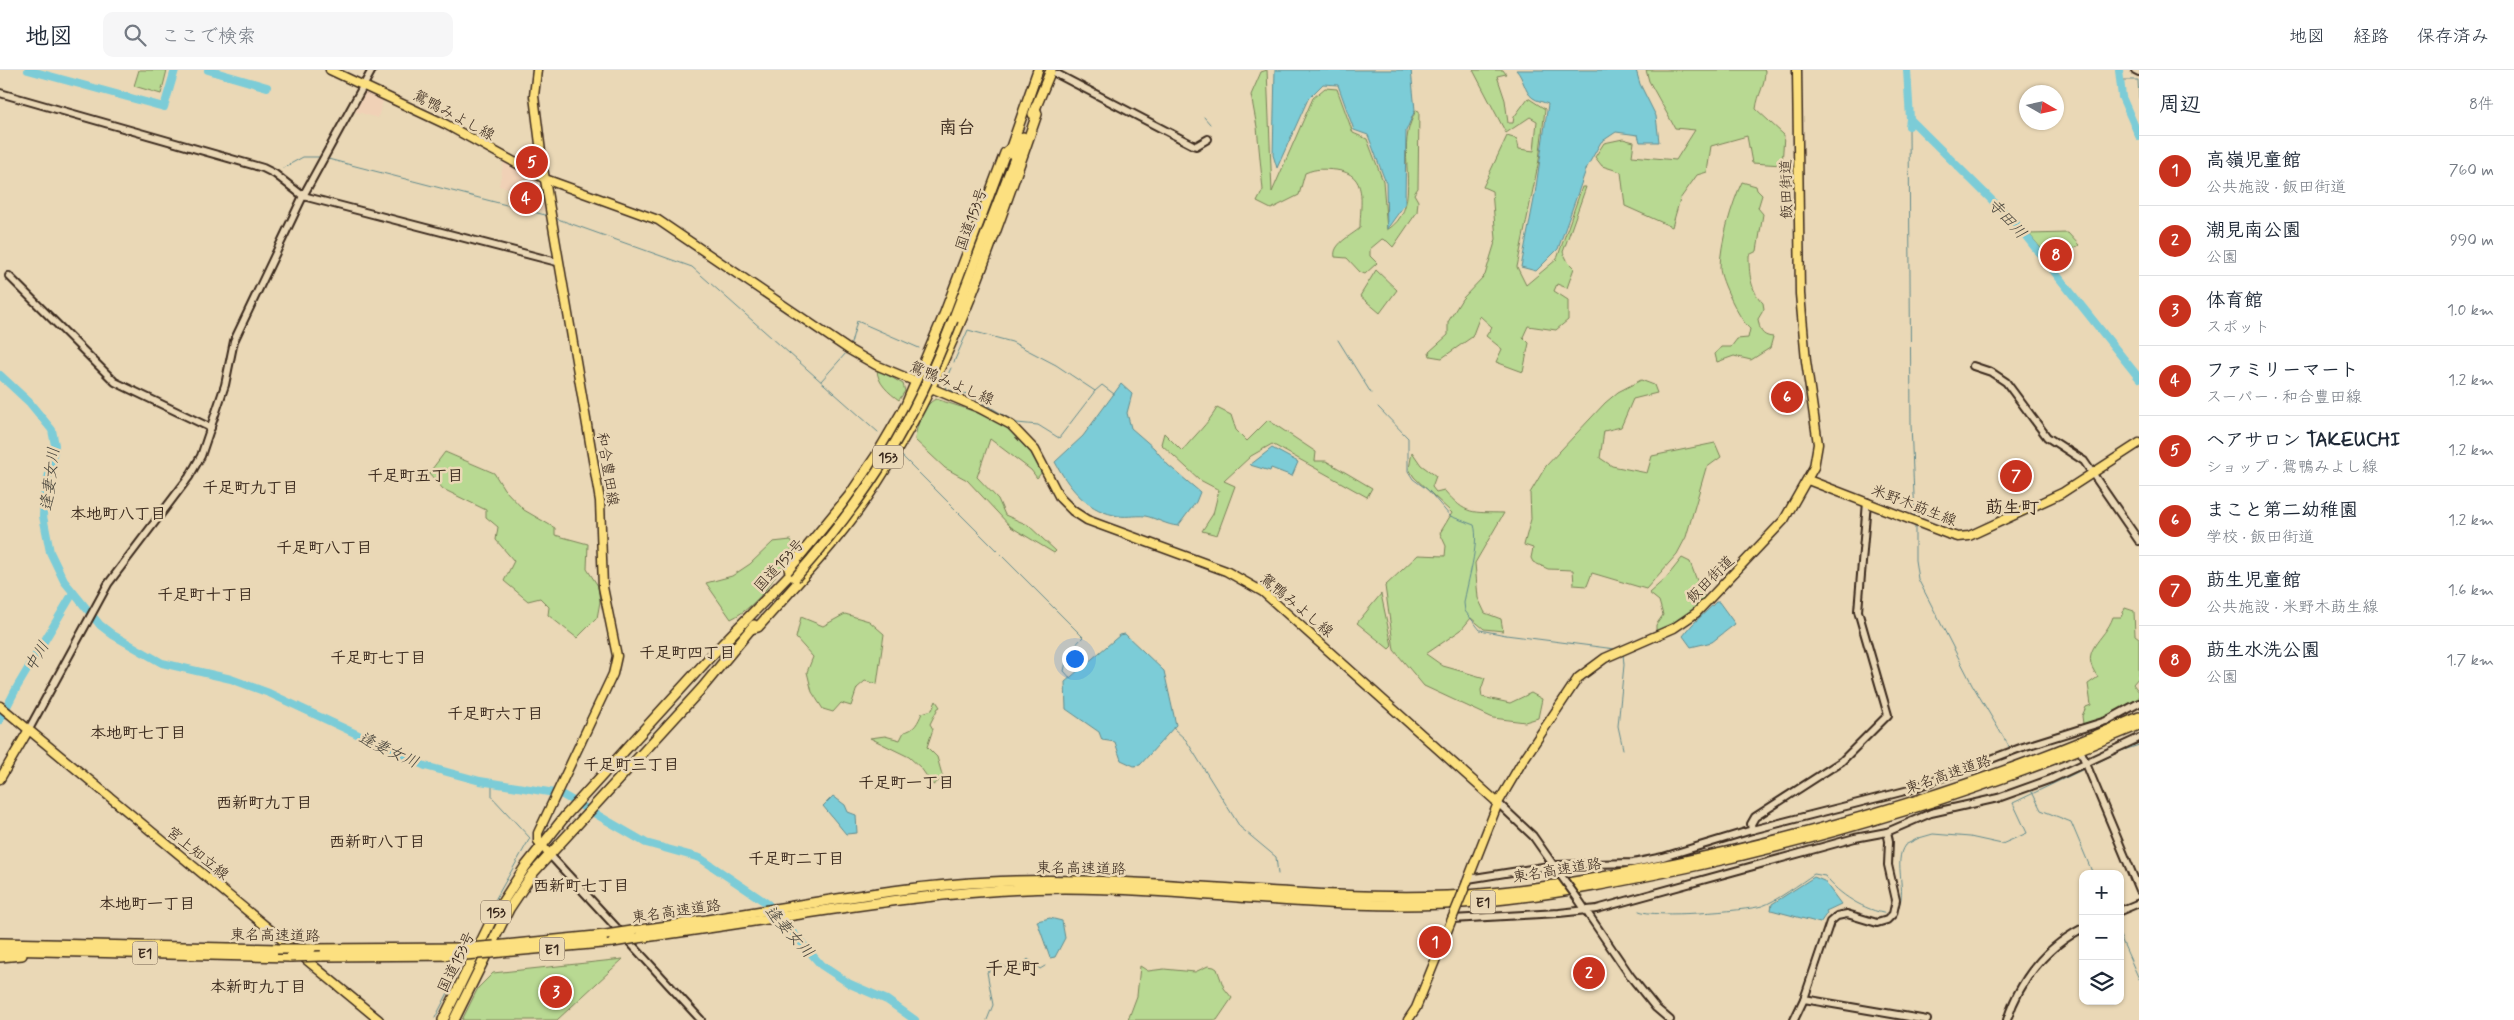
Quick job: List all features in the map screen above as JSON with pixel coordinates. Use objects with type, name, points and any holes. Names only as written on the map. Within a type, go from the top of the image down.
[{"type":"highway","name":"国道153号","points":[[443,1020],[497,910],[514,882],[542,845],[566,815],[690,679],[798,566],[836,521],[878,464],[916,395],[951,319],[1038,70]]},
{"type":"highway","name":"国道153号","points":[[454,1020],[509,909],[520,891],[549,854],[580,823],[702,688],[842,522],[884,464],[926,386],[1035,108],[1054,72]]},
{"type":"highway","points":[[751,629],[758,626],[764,620],[860,508],[909,431],[956,333],[1037,114],[1035,108]]},
{"type":"highway","points":[[741,627],[745,618],[831,520],[894,427],[916,382],[947,307],[1005,153],[1010,148]]},
{"type":"highway","name":"東名高速道路","points":[[0,950],[290,957],[467,952],[634,935],[738,920],[940,886],[1014,881],[1127,882],[1361,896],[1447,896],[1539,888],[1694,859],[1840,822],[2011,767],[2139,716]]},
{"type":"highway","name":"東名高速道路","points":[[804,909],[1037,888],[1129,889],[1361,904],[1481,902],[1540,895],[1695,866],[1842,829],[1938,800],[2016,773],[2139,725]]},
{"type":"highway","name":"東名高速道路","points":[[0,943],[467,952]]},
{"type":"highway","points":[[0,957],[153,953]]},
{"type":"main road","name":"鴛鴨みよし線","points":[[330,70],[445,124],[545,179],[658,220],[848,349],[876,365],[994,416],[1016,430],[1035,450],[1060,498],[1073,511],[1087,520],[1226,571],[1263,592],[1498,803]]},
{"type":"main road","name":"和合豊田線","points":[[537,70],[534,96],[545,179],[600,501],[603,587],[617,656],[613,674],[552,801],[537,837],[542,845]]},
{"type":"main road","name":"飯田街道","points":[[1408,1020],[1416,1008],[1498,803],[1548,720],[1578,678],[1605,658],[1674,628],[1696,613],[1779,526],[1808,480],[1816,460],[1818,444],[1806,361],[1800,299],[1797,70]]},
{"type":"main road","name":"米野木莇生線","points":[[1808,480],[1948,534],[1958,537],[1970,536],[2050,499],[2139,443]]},
{"type":"main road","name":"宮上知立線","points":[[1,707],[371,1017],[380,1020]]},
{"type":"main road","points":[[0,779],[28,731]]},
{"type":"main road","points":[[542,845],[549,854]]},
{"type":"street","points":[[28,731],[108,584],[189,477],[201,456],[225,385],[234,341],[303,196],[372,70]]},
{"type":"street","points":[[2135,70],[2139,72]]},
{"type":"street","points":[[1054,72],[1193,145],[1196,146],[1208,139]]},
{"type":"street","points":[[0,93],[263,168],[275,174],[303,196],[558,262]]},
{"type":"street","points":[[9,276],[115,382],[211,428]]},
{"type":"street","points":[[1973,366],[1991,372],[2006,382],[2047,437],[2081,458],[2094,473],[2139,541]]},
{"type":"street","points":[[1752,830],[1751,824],[1755,817],[1842,761],[1888,715],[1858,611],[1867,502]]},
{"type":"street","points":[[1468,881],[1554,865],[1592,866],[1642,862],[1752,830],[1909,790],[2029,744],[2106,721],[2139,703]]},
{"type":"street","points":[[1452,918],[1586,911],[1854,838],[1887,832],[1931,813],[1998,798],[2085,763],[2139,738]]},
{"type":"street","points":[[2082,754],[2139,890]]},
{"type":"street","points":[[1498,803],[1533,836],[1631,977],[1656,1008],[1670,1020]]},
{"type":"street","points":[[1794,1020],[1804,999],[1826,929],[1833,918],[1847,914],[1877,923],[1887,920],[1895,910],[1895,895],[1888,866],[1889,841],[1887,832]]},
{"type":"street","points":[[549,854],[701,1020]]},
{"type":"street","points":[[2124,909],[2139,903]]},
{"type":"street","points":[[2007,1020],[2018,990],[2036,966],[2058,944],[2079,931]]},
{"type":"street","points":[[1804,999],[1927,1020]]},
{"type":"shaded area","points":[[369,90],[384,97],[378,118],[354,111],[365,91]]},
{"type":"shaded area","points":[[504,161],[541,185],[545,211],[519,204],[521,191],[499,186]]},
{"type":"green space","points":[[139,70],[167,70],[161,94],[134,86]]},
{"type":"green space","points":[[1267,70],[1272,192],[1313,98],[1325,88],[1337,89],[1353,133],[1367,139],[1383,181],[1387,230],[1397,221],[1404,210],[1408,186],[1406,145],[1410,124],[1416,110],[1419,111],[1418,188],[1414,194],[1418,201],[1417,212],[1393,247],[1382,239],[1370,249],[1370,256],[1377,263],[1365,274],[1360,272],[1347,258],[1335,257],[1336,248],[1339,244],[1360,228],[1360,191],[1354,177],[1336,170],[1313,170],[1305,173],[1299,195],[1271,209],[1257,202],[1263,190],[1257,127],[1251,95],[1261,72]]},
{"type":"green space","points":[[1473,70],[1503,70],[1506,74],[1497,76],[1505,100],[1508,123],[1513,123],[1514,117],[1528,98],[1545,109],[1539,160],[1517,267],[1526,285],[1557,259],[1582,187],[1586,187],[1563,252],[1568,262],[1574,268],[1567,288],[1557,284],[1554,291],[1568,300],[1568,320],[1556,330],[1528,326],[1523,337],[1529,343],[1523,372],[1496,362],[1502,349],[1486,336],[1492,327],[1480,316],[1472,337],[1442,358],[1430,356],[1429,352],[1448,335],[1448,322],[1462,299],[1485,275],[1496,239],[1492,191],[1483,187],[1507,136],[1517,139],[1519,149],[1534,151],[1537,121],[1530,117],[1506,133]]},
{"type":"green space","points":[[1646,70],[1765,70],[1756,109],[1784,135],[1782,165],[1752,163],[1747,136],[1711,146],[1707,172],[1697,175],[1680,199],[1672,227],[1625,206],[1621,172],[1602,166],[1595,157],[1604,143],[1623,139],[1634,142],[1632,156],[1676,160],[1695,130],[1675,128],[1649,81]]},
{"type":"green space","points":[[1742,182],[1756,186],[1762,195],[1758,208],[1763,214],[1757,251],[1749,255],[1749,268],[1755,293],[1763,303],[1764,309],[1758,319],[1760,329],[1764,334],[1773,337],[1770,348],[1751,360],[1734,356],[1717,362],[1715,354],[1721,347],[1731,347],[1737,339],[1748,338],[1750,329],[1723,282],[1720,268],[1727,224]]},
{"type":"green space","points":[[2068,233],[2079,245],[2054,264],[2029,234]]},
{"type":"green space","points":[[1376,270],[1397,290],[1380,313],[1360,296]]},
{"type":"green space","points":[[877,369],[903,384],[905,391],[899,400],[881,383]]},
{"type":"green space","points":[[1641,380],[1654,385],[1657,393],[1633,399],[1621,427],[1604,431],[1600,458],[1612,466],[1647,473],[1652,456],[1715,443],[1721,457],[1706,468],[1686,537],[1677,554],[1646,589],[1592,573],[1587,586],[1574,585],[1573,570],[1548,569],[1533,562],[1531,558],[1533,548],[1524,545],[1531,519],[1530,493],[1546,466],[1605,403],[1618,392]]},
{"type":"green space","points":[[936,399],[970,410],[998,423],[1011,431],[1032,455],[1042,472],[1037,478],[1031,470],[990,439],[977,477],[998,499],[1005,515],[1028,525],[1056,551],[1054,553],[1011,527],[967,480],[945,468],[915,440],[924,411]]},
{"type":"green space","points":[[1217,408],[1231,415],[1236,430],[1247,441],[1268,420],[1316,452],[1315,461],[1326,461],[1372,488],[1367,497],[1272,444],[1251,456],[1224,481],[1235,486],[1217,535],[1202,531],[1213,514],[1219,490],[1200,480],[1161,444],[1164,433],[1182,451]]},
{"type":"green space","points":[[445,452],[494,473],[504,489],[524,510],[555,528],[555,535],[588,544],[587,569],[598,586],[600,602],[597,618],[577,638],[548,615],[549,607],[540,598],[528,601],[504,581],[514,561],[496,540],[498,527],[486,517],[486,510],[443,489],[429,473]]},
{"type":"green space","points":[[1412,452],[1421,465],[1436,476],[1432,487],[1436,492],[1444,490],[1458,504],[1470,511],[1504,513],[1475,563],[1478,598],[1485,613],[1501,619],[1503,631],[1484,629],[1471,618],[1461,630],[1426,654],[1443,666],[1485,678],[1481,690],[1482,697],[1510,703],[1531,693],[1542,699],[1538,718],[1525,722],[1493,718],[1424,686],[1394,650],[1385,586],[1418,555],[1445,556],[1446,546],[1440,533],[1452,513],[1414,477],[1409,469]]},
{"type":"green space","points":[[791,540],[794,545],[768,587],[751,605],[731,619],[706,583],[732,576],[750,564],[773,542]]},
{"type":"green space","points":[[1682,558],[1690,562],[1702,594],[1710,601],[1690,619],[1656,632],[1656,625],[1663,615],[1659,601],[1649,593],[1666,578]]},
{"type":"green space","points":[[1381,594],[1392,646],[1389,649],[1357,623]]},
{"type":"green space","points":[[2125,608],[2134,611],[2135,635],[2139,638],[2139,677],[2133,684],[2139,692],[2139,699],[2103,718],[2083,724],[2082,716],[2086,707],[2091,705],[2088,684],[2098,677],[2092,668],[2091,652],[2113,617],[2121,617]]},
{"type":"green space","points":[[845,614],[869,621],[884,634],[877,684],[865,681],[857,688],[851,706],[841,703],[833,712],[823,709],[812,692],[807,672],[813,657],[796,638],[801,617],[823,626]]},
{"type":"green space","points":[[936,701],[940,707],[930,724],[933,729],[927,747],[937,757],[943,778],[933,785],[921,768],[909,757],[870,738],[885,736],[900,740],[904,732],[916,725],[922,713],[932,710]]},
{"type":"green space","points":[[623,959],[557,1020],[462,1020],[478,988],[493,973]]},
{"type":"green space","points":[[1594,964],[1598,980],[1591,992],[1579,965]]},
{"type":"green space","points":[[1140,966],[1148,971],[1164,969],[1195,972],[1208,966],[1214,967],[1217,969],[1224,988],[1232,998],[1217,1020],[1128,1020],[1137,996]]},
{"type":"water","points":[[1275,70],[1411,70],[1415,110],[1406,131],[1405,204],[1387,229],[1386,183],[1368,135],[1354,130],[1338,85],[1323,84],[1308,99],[1277,168],[1273,155]]},
{"type":"water","points":[[1516,70],[1636,70],[1640,84],[1656,116],[1659,142],[1640,142],[1638,135],[1616,132],[1601,142],[1587,167],[1558,249],[1536,271],[1521,267],[1535,194],[1548,104],[1536,100],[1530,95]]},
{"type":"water","points":[[1121,384],[1132,394],[1127,413],[1131,428],[1154,448],[1168,465],[1200,492],[1196,502],[1178,526],[1145,516],[1118,516],[1094,508],[1072,488],[1055,462],[1083,436]]},
{"type":"water","points":[[1272,448],[1298,462],[1292,476],[1271,468],[1270,471],[1250,465]]},
{"type":"water","points":[[1716,602],[1719,602],[1735,624],[1712,642],[1691,647],[1683,636]]},
{"type":"water","points":[[1125,634],[1164,671],[1176,725],[1140,765],[1134,766],[1121,760],[1115,742],[1102,740],[1099,732],[1066,709],[1065,682],[1120,635]]},
{"type":"water","points":[[833,796],[845,805],[848,812],[856,815],[857,833],[846,834],[823,806]]},
{"type":"water","points":[[1814,877],[1824,881],[1841,904],[1826,911],[1827,913],[1820,923],[1771,910],[1772,904]]},
{"type":"water","points":[[1050,918],[1062,921],[1065,938],[1055,957],[1050,958],[1037,921]]},
{"type":"waterway","points":[[28,70],[164,107],[175,70]]},
{"type":"waterway","points":[[208,70],[267,87]]},
{"type":"waterway","points":[[1907,70],[1910,119]]},
{"type":"waterway","points":[[2119,70],[2122,97],[2139,136]]},
{"type":"waterway","points":[[2120,80],[2138,80],[2139,98]]},
{"type":"waterway","points":[[1204,117],[1210,124]]},
{"type":"waterway","name":"寺田川","points":[[1909,126],[1910,119],[2017,225],[2139,378]]},
{"type":"waterway","points":[[1909,126],[1911,424],[1915,519]]},
{"type":"waterway","points":[[283,168],[303,157],[321,157]]},
{"type":"waterway","points":[[328,159],[549,216]]},
{"type":"waterway","points":[[555,218],[692,267],[878,432]]},
{"type":"waterway","points":[[850,347],[857,321],[919,348]]},
{"type":"waterway","points":[[954,362],[968,330],[1012,342],[1056,365],[1095,391],[1102,385],[1114,394]]},
{"type":"waterway","points":[[1338,340],[1371,393]]},
{"type":"waterway","points":[[821,381],[847,352]]},
{"type":"waterway","points":[[951,368],[944,383],[948,390],[968,394],[1017,423],[1038,425],[1059,438],[1095,391]]},
{"type":"waterway","name":"逢妻女川","points":[[0,375],[29,402],[52,430],[55,445],[44,497],[43,516],[50,552],[64,581],[100,625],[113,635],[162,663],[231,679],[269,693],[425,766],[480,781],[561,794],[646,843],[700,858],[768,904],[821,965],[850,984],[887,1000],[915,1020]]},
{"type":"waterway","points":[[1378,407],[1408,438],[1408,471],[1413,479],[1428,490],[1450,516],[1474,525],[1474,552],[1464,603],[1465,611],[1480,630],[1615,649]]},
{"type":"waterway","points":[[902,456],[1083,637],[1068,653],[1064,671],[1071,679]]},
{"type":"waterway","points":[[1915,526],[1915,560],[1918,579],[1972,684],[2011,750]]},
{"type":"waterway","name":"中川","points":[[0,720],[17,687],[73,593]]},
{"type":"waterway","points":[[1623,653],[1624,665],[1618,726],[1623,749]]},
{"type":"waterway","points":[[1173,728],[1186,740],[1240,827],[1276,857],[1278,874]]},
{"type":"waterway","points":[[2090,766],[2121,751],[2139,745]]},
{"type":"waterway","points":[[1897,909],[1901,895],[1900,860],[1901,852],[1905,845],[1933,834],[1970,837],[2002,844],[2027,833],[2013,803],[2084,769]]},
{"type":"waterway","points":[[486,916],[530,838],[492,797],[492,783]]},
{"type":"waterway","points":[[2030,788],[2041,810],[2071,822],[2091,870]]},
{"type":"waterway","points":[[1639,911],[1680,914],[1719,912],[1762,906],[1814,874],[1825,876],[1837,889],[1853,901],[1870,909],[1888,914]]},
{"type":"waterway","points":[[2124,945],[2139,979]]},
{"type":"waterway","points":[[987,1020],[993,1005],[987,972],[1001,965],[1014,972],[1028,959],[1040,969],[1045,966]]},
{"type":"waterway","points":[[435,1018],[452,985]]},
{"type":"place","name":"ヘアサロン TAKEUCHI","points":[[532,162]]},
{"type":"place","name":"ファミリーマート","points":[[526,198]]},
{"type":"place","name":"莇生水洗公園","points":[[2056,255]]},
{"type":"place","name":"まこと第二幼稚園","points":[[1787,397]]},
{"type":"place","name":"莇生児童館","points":[[2016,476]]},
{"type":"place","name":"高嶺児童館","points":[[1435,942]]},
{"type":"place","name":"潮見南公園","points":[[1589,973]]},
{"type":"place","name":"体育館","points":[[556,992]]},
{"type":"district","name":"南台","points":[[957,127]]},
{"type":"district","name":"千足町五丁目","points":[[415,475]]},
{"type":"district","name":"千足町九丁目","points":[[250,487]]},
{"type":"district","name":"莇生町","points":[[2012,507]]},
{"type":"district","name":"本地町八丁目","points":[[118,513]]},
{"type":"district","name":"千足町八丁目","points":[[324,547]]},
{"type":"district","name":"千足町十丁目","points":[[205,594]]},
{"type":"district","name":"千足町四丁目","points":[[687,652]]},
{"type":"district","name":"千足町七丁目","points":[[378,657]]},
{"type":"district","name":"千足町六丁目","points":[[495,713]]},
{"type":"district","name":"本地町七丁目","points":[[138,732]]},
{"type":"district","name":"千足町三丁目","points":[[631,764]]},
{"type":"district","name":"千足町一丁目","points":[[906,782]]},
{"type":"district","name":"西新町九丁目","points":[[264,802]]},
{"type":"district","name":"西新町八丁目","points":[[377,841]]},
{"type":"district","name":"千足町二丁目","points":[[796,858]]},
{"type":"district","name":"西新町七丁目","points":[[581,885]]},
{"type":"district","name":"本地町一丁目","points":[[147,903]]},
{"type":"district","name":"千足町","points":[[1012,968]]},
{"type":"district","name":"本新町九丁目","points":[[258,986]]}]
